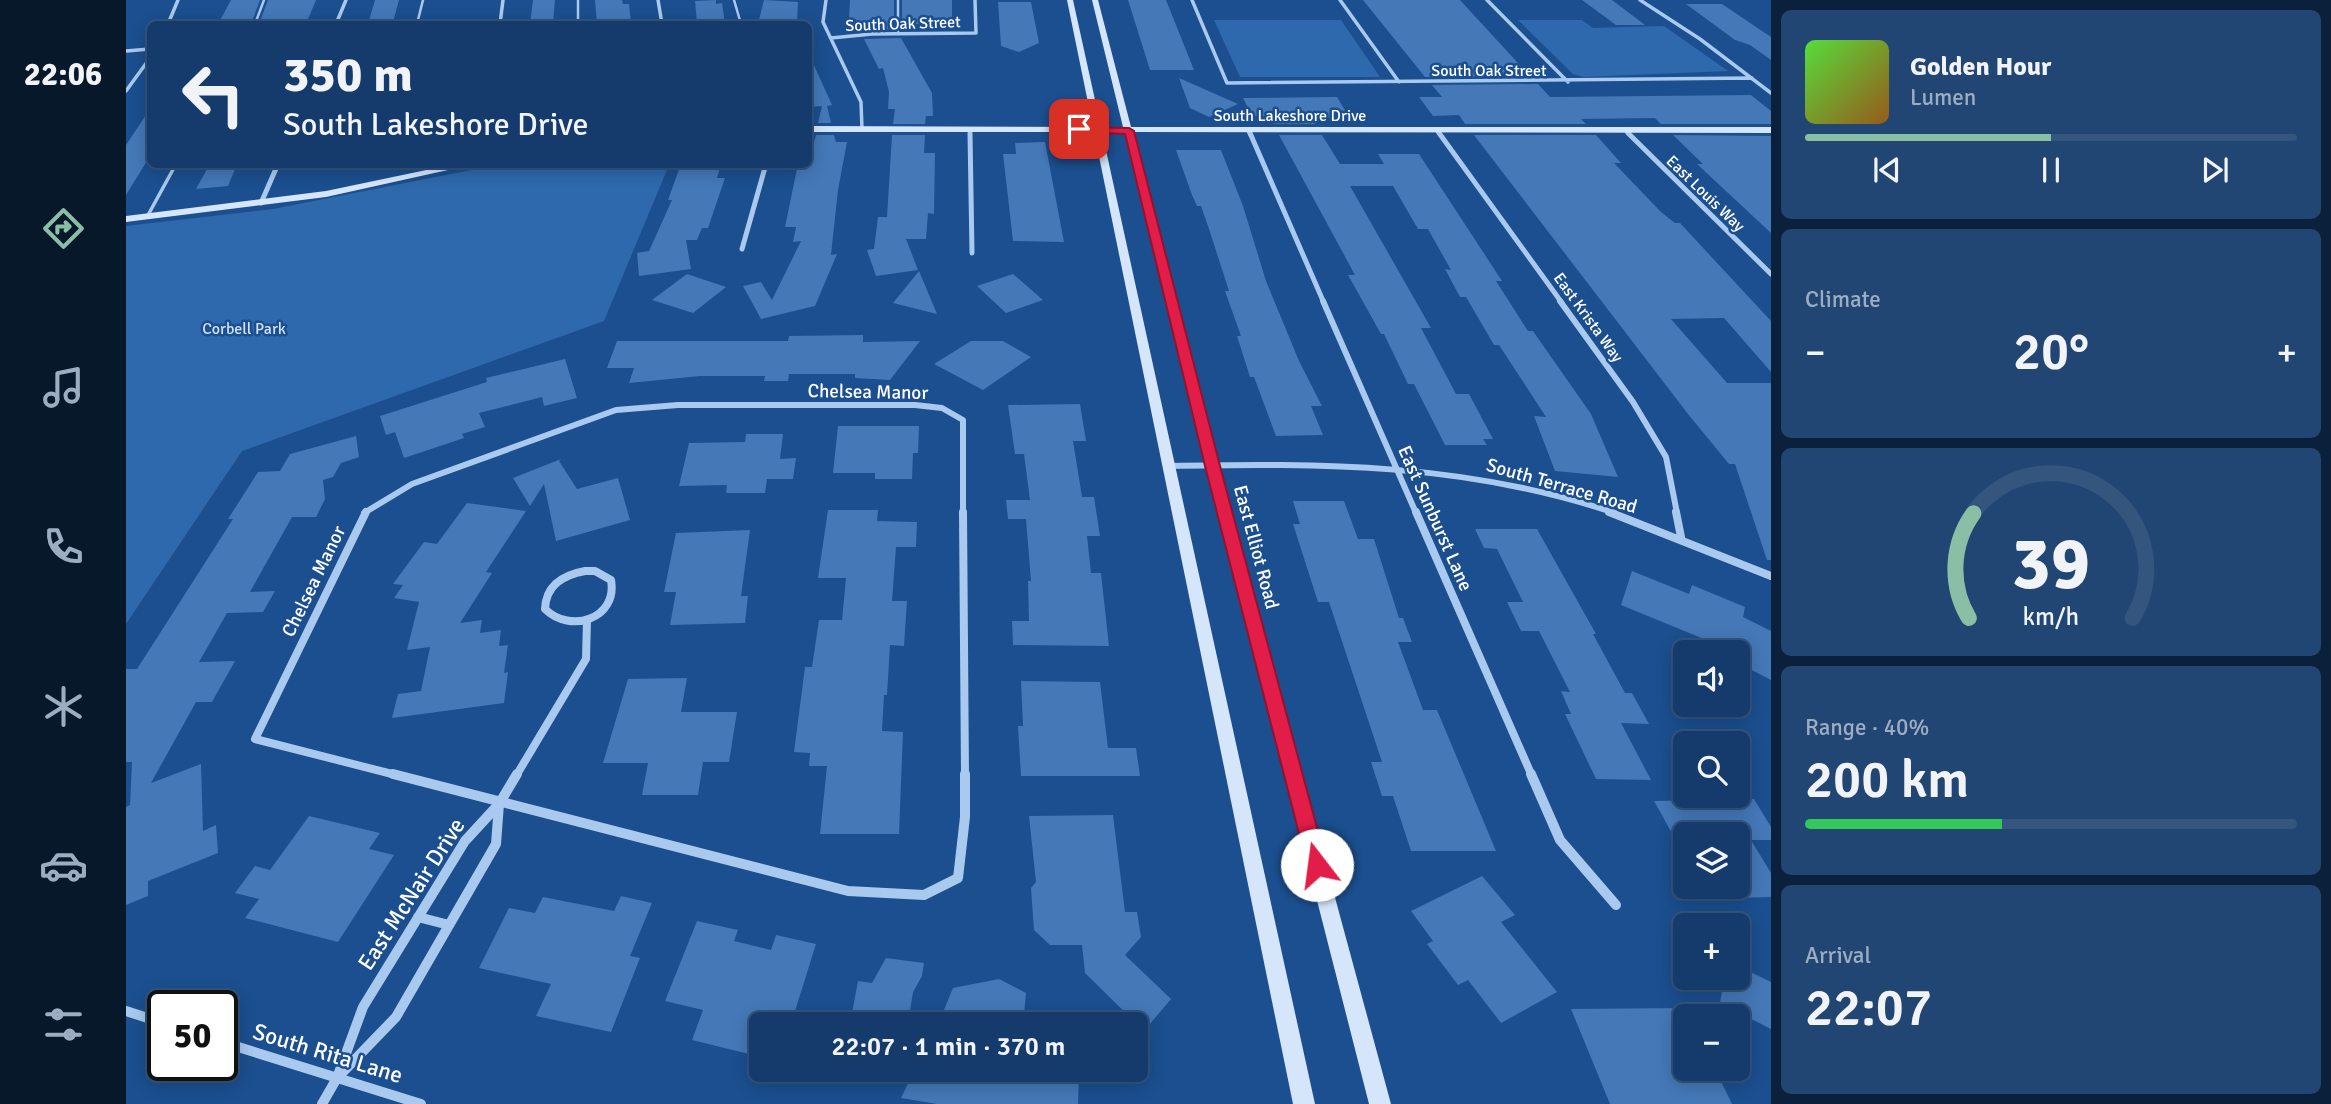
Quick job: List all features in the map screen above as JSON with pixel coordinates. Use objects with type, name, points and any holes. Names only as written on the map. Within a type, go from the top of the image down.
[{"type":"main road","points":[[1070,0],[1304,1104]]},
{"type":"main road","name":"East Elliot Road","points":[[1095,0],[1212,466],[1380,1104]]},
{"type":"main road","name":"South Lakeshore Drive","points":[[812,129],[1771,130]]},
{"type":"main road","points":[[126,219],[369,187],[453,168]]},
{"type":"street","points":[[169,21],[178,0]]},
{"type":"street","points":[[338,21],[346,0]]},
{"type":"street","points":[[500,21],[503,0]]},
{"type":"street","points":[[659,0],[662,21]]},
{"type":"street","points":[[826,0],[823,22],[852,77],[861,102],[862,129]]},
{"type":"street","name":"South Oak Street","points":[[831,38],[976,33],[975,0]]},
{"type":"street","name":"South Oak Street","points":[[1192,0],[1227,83],[1569,82],[1752,78]]},
{"type":"street","points":[[1340,0],[1399,82]]},
{"type":"street","points":[[1487,0],[1569,82]]},
{"type":"street","points":[[1640,0],[1700,39],[1771,93]]},
{"type":"street","points":[[126,51],[147,49]]},
{"type":"street","points":[[126,91],[147,62]]},
{"type":"street","points":[[970,129],[972,253]]},
{"type":"street","name":"East Sunburst Lane","points":[[1248,130],[1560,840],[1616,905]]},
{"type":"street","name":"East Louis Way","points":[[1625,130],[1771,274]]},
{"type":"street","name":"East Krista Way","points":[[1437,131],[1633,401],[1667,457],[1681,537]]},
{"type":"street","points":[[261,203],[276,168]]},
{"type":"street","points":[[742,249],[765,168]]},
{"type":"street","name":"Chelsea Manor","points":[[678,405],[915,405],[942,408],[962,420],[965,817],[958,878],[924,895],[848,891],[499,804],[255,739],[364,513],[412,484],[617,410],[678,405]]},
{"type":"street","name":"South Terrace Road","points":[[1167,466],[1398,468],[1477,478],[1558,497],[1681,537],[1771,576]]},
{"type":"street","points":[[596,571],[611,580],[614,596],[601,612],[587,620],[568,623],[557,621],[545,609],[545,600],[548,592],[563,577],[596,571]]},
{"type":"street","points":[[499,804],[586,659],[587,620]]},
{"type":"street","name":"East McNair Drive","points":[[322,1104],[337,1078],[363,1007],[465,841],[499,804]]},
{"type":"street","name":"East McNair Drive","points":[[337,1078],[396,1017],[496,844],[499,804]]},
{"type":"street","points":[[418,916],[449,925]]},
{"type":"street","points":[[126,1011],[147,1018]]},
{"type":"street","name":"South Rita Lane","points":[[238,1047],[421,1104]]},
{"type":"lane","points":[[256,21],[264,0]]},
{"type":"lane","points":[[419,21],[423,0]]},
{"type":"lane","points":[[578,0],[578,21]]},
{"type":"lane","points":[[734,0],[740,21]]},
{"type":"lane","points":[[898,0],[898,34]]},
{"type":"lane","points":[[147,217],[174,168]]},
{"type":"green space","points":[[1214,20],[1341,20],[1380,77],[1240,77]]},
{"type":"green space","points":[[1518,20],[1582,20],[1593,28],[1664,26],[1728,71],[1584,77],[1573,74]]},
{"type":"green space","name":"Corbell Park","points":[[482,168],[668,168],[604,321],[242,451],[126,624],[126,226],[273,209]]},
{"type":"building","points":[[231,0],[260,0],[252,21],[220,21]]},
{"type":"building","points":[[268,0],[316,0],[307,21],[260,21]]},
{"type":"building","points":[[375,0],[399,0],[393,21],[369,21]]},
{"type":"building","points":[[533,0],[555,0],[553,21],[530,21]]},
{"type":"building","points":[[595,0],[622,0],[623,4],[629,4],[631,21],[597,21]]},
{"type":"building","points":[[716,0],[716,4],[722,3],[725,21],[697,21],[695,1]]},
{"type":"building","points":[[764,0],[798,2],[797,21],[759,21]]},
{"type":"building","points":[[850,0],[894,0],[894,29],[860,31],[856,19],[849,19]]},
{"type":"building","points":[[902,0],[952,0],[952,24],[902,24]]},
{"type":"building","points":[[1128,0],[1166,0],[1194,70],[1150,70]]},
{"type":"building","points":[[1363,0],[1460,0],[1530,76],[1425,77]]},
{"type":"building","points":[[1582,0],[1612,0],[1645,25],[1616,25]]},
{"type":"building","points":[[998,2],[1031,2],[1039,43],[1019,52],[1001,46]]},
{"type":"building","points":[[1686,4],[1722,4],[1771,37],[1771,60],[1750,45],[1735,40]]},
{"type":"building","points":[[901,38],[932,93],[933,116],[926,116],[925,124],[893,124],[895,109],[888,109],[889,92],[883,68],[879,69],[864,39]]},
{"type":"building","points":[[812,61],[832,105],[827,106],[831,123],[818,123],[822,106],[812,107]]},
{"type":"building","points":[[1179,78],[1238,104],[1209,117],[1190,108]]},
{"type":"building","points":[[1538,84],[1550,97],[1751,95],[1771,111],[1771,124],[1661,124],[1655,118],[1581,119],[1586,124],[1465,124],[1459,115],[1433,116],[1419,97],[1442,97],[1432,85]]},
{"type":"building","points":[[1337,97],[1349,117],[1312,118],[1316,124],[1274,124],[1269,116],[1252,116],[1243,98]]},
{"type":"building","points":[[147,114],[147,161],[126,195],[126,145]]},
{"type":"building","points":[[816,135],[834,135],[836,142],[847,142],[838,190],[831,255],[837,254],[815,306],[761,319],[743,286],[761,282],[772,300],[801,241],[793,242],[796,227],[785,227],[797,168],[812,168],[812,150]]},
{"type":"building","points":[[892,135],[925,135],[924,153],[935,153],[934,214],[928,213],[926,239],[906,239],[918,270],[876,276],[867,250],[874,249],[878,217],[887,217]]},
{"type":"building","points":[[1279,135],[1322,135],[1340,164],[1384,164],[1378,154],[1419,154],[1502,281],[1496,281],[1528,331],[1533,331],[1591,414],[1618,477],[1555,471],[1534,416],[1546,417],[1499,345],[1494,345],[1466,297],[1460,297],[1445,269],[1451,270],[1428,229],[1418,229],[1393,186],[1350,186],[1431,328],[1421,328],[1456,394],[1469,394],[1493,439],[1483,439],[1487,445],[1445,445],[1414,384],[1408,384],[1384,334],[1381,334],[1348,275],[1355,275]]},
{"type":"building","points":[[1474,135],[1596,135],[1621,163],[1614,163],[1661,212],[1675,223],[1680,223],[1771,321],[1771,372],[1724,318],[1671,319],[1727,383],[1771,383],[1771,560],[1767,560],[1735,464],[1729,464],[1688,414]]},
{"type":"building","points":[[1673,135],[1771,136],[1771,233],[1697,164],[1703,164]]},
{"type":"building","points":[[1045,142],[1064,242],[1013,241],[1003,154],[1016,154],[1015,143]]},
{"type":"building","points":[[1176,150],[1221,150],[1243,206],[1266,281],[1299,361],[1322,406],[1311,406],[1323,435],[1276,436],[1254,377],[1250,377],[1237,336],[1241,336],[1225,291],[1229,291],[1201,206],[1197,206],[1192,195]]},
{"type":"building","points":[[208,168],[235,168],[228,186],[196,189]]},
{"type":"building","points":[[680,168],[720,168],[717,178],[725,178],[708,228],[702,228],[697,240],[686,240],[691,269],[639,276],[637,253],[649,251],[672,200],[668,200]]},
{"type":"building","points":[[919,271],[937,314],[893,303]]},
{"type":"building","points":[[687,274],[726,287],[693,313],[652,300]]},
{"type":"building","points":[[1013,274],[1043,300],[1006,313],[977,286]]},
{"type":"building","points":[[863,335],[863,342],[920,341],[890,380],[855,378],[855,374],[789,374],[788,381],[764,381],[765,376],[700,376],[629,383],[634,368],[607,368],[617,341],[788,341],[789,336]]},
{"type":"building","points":[[971,341],[1003,341],[1031,357],[983,390],[934,364]]},
{"type":"building","points":[[565,359],[577,398],[544,406],[542,397],[479,413],[485,427],[462,434],[464,438],[404,458],[395,432],[386,435],[380,416],[487,382],[486,378]]},
{"type":"building","points":[[1080,404],[1086,441],[1073,441],[1082,497],[1094,497],[1100,536],[1087,536],[1091,573],[1101,573],[1109,646],[1013,645],[1012,621],[1029,621],[1028,581],[1031,581],[1026,519],[1008,519],[1006,500],[1030,500],[1024,454],[1015,454],[1008,405]]},
{"type":"building","points":[[838,426],[919,426],[918,453],[913,453],[912,479],[875,479],[875,473],[833,473]]},
{"type":"building","points":[[746,434],[783,434],[780,459],[796,458],[793,479],[767,479],[765,493],[726,493],[727,485],[679,486],[689,443],[745,442]]},
{"type":"building","points":[[356,436],[359,457],[341,463],[333,477],[323,480],[325,499],[316,517],[292,517],[250,592],[275,591],[263,612],[227,613],[199,662],[235,661],[212,702],[196,702],[151,783],[201,764],[203,831],[216,825],[218,853],[148,881],[148,896],[126,905],[126,807],[130,805],[132,762],[126,762],[126,669],[137,669],[233,519],[228,519],[258,472],[280,471],[290,454]]},
{"type":"building","points":[[561,459],[559,461],[577,489],[618,478],[630,520],[556,541],[544,484],[530,506],[513,478]]},
{"type":"building","points":[[1293,501],[1344,501],[1358,539],[1374,539],[1399,618],[1403,618],[1412,642],[1398,642],[1423,710],[1437,710],[1496,851],[1411,851],[1393,796],[1382,796],[1371,762],[1382,762],[1329,602],[1318,602],[1293,524],[1300,524]]},
{"type":"building","points":[[467,503],[526,511],[486,572],[492,573],[460,623],[482,620],[480,633],[501,630],[499,646],[508,645],[504,703],[392,718],[398,694],[421,691],[430,647],[407,650],[419,602],[394,598],[403,585],[393,584],[424,542],[437,544]]},
{"type":"building","points":[[828,510],[878,510],[877,521],[917,522],[916,547],[896,547],[892,601],[907,601],[904,646],[890,645],[887,695],[884,695],[882,731],[903,732],[899,834],[820,834],[827,766],[809,766],[810,753],[794,752],[805,667],[812,667],[819,620],[842,620],[846,578],[818,578]]},
{"type":"building","points":[[1475,529],[1537,529],[1596,634],[1593,634],[1625,693],[1632,693],[1649,724],[1621,723],[1651,780],[1596,779],[1565,714],[1571,714],[1561,691],[1570,692],[1539,631],[1521,631],[1507,602],[1523,602],[1497,549],[1484,548]]},
{"type":"building","points":[[750,530],[741,596],[748,596],[745,623],[670,625],[676,592],[664,592],[676,533]]},
{"type":"building","points":[[1632,571],[1689,594],[1692,585],[1745,607],[1743,617],[1771,631],[1771,680],[1750,669],[1750,640],[1706,640],[1621,605]]},
{"type":"building","points":[[687,678],[681,712],[737,712],[729,762],[703,762],[698,795],[642,795],[648,763],[603,763],[628,679]]},
{"type":"building","points":[[1021,681],[1100,682],[1108,748],[1136,748],[1140,776],[1021,776],[1018,726],[1023,726]]},
{"type":"building","points":[[1750,799],[1754,799],[1771,827],[1771,840],[1751,840],[1771,873],[1771,897],[1750,898],[1750,822],[1673,822],[1673,835],[1654,801],[1673,801],[1673,808],[1750,808]]},
{"type":"building","points":[[1113,815],[1125,912],[1137,912],[1141,937],[1125,955],[1171,999],[1148,1026],[1148,1012],[1125,1012],[1085,973],[1082,945],[1050,945],[1034,930],[1031,888],[1036,882],[1029,816]]},
{"type":"building","points":[[309,816],[380,833],[369,849],[394,855],[338,942],[245,918],[259,899],[235,893],[255,866],[270,870]]},
{"type":"building","points":[[1482,876],[1515,915],[1501,922],[1557,992],[1501,1023],[1468,980],[1458,985],[1427,944],[1433,941],[1411,911]]},
{"type":"building","points":[[621,896],[652,903],[630,956],[640,958],[611,1032],[536,1016],[551,984],[479,968],[509,908],[535,913],[543,897],[614,911]]},
{"type":"building","points":[[697,921],[738,930],[734,941],[771,950],[776,935],[816,944],[795,1012],[749,1012],[749,1054],[692,1040],[703,1010],[665,1001]]},
{"type":"building","points":[[886,958],[924,963],[922,976],[913,992],[910,1012],[852,1012],[858,981],[872,983]]},
{"type":"building","points":[[1750,972],[1771,982],[1771,1029],[1750,1018],[1750,1004],[1720,1003],[1722,990],[1750,990]]},
{"type":"building","points":[[999,979],[1026,993],[1024,1012],[943,1012],[953,988]]},
{"type":"building","points":[[1673,1008],[1673,1081],[1721,1081],[1732,1104],[1610,1104],[1571,1009]]},
{"type":"building","points":[[909,1082],[1079,1082],[1078,1104],[937,1104],[901,1098]]},
{"type":"route","points":[[1079,129],[1129,131],[1212,466],[1317,865]]}]
